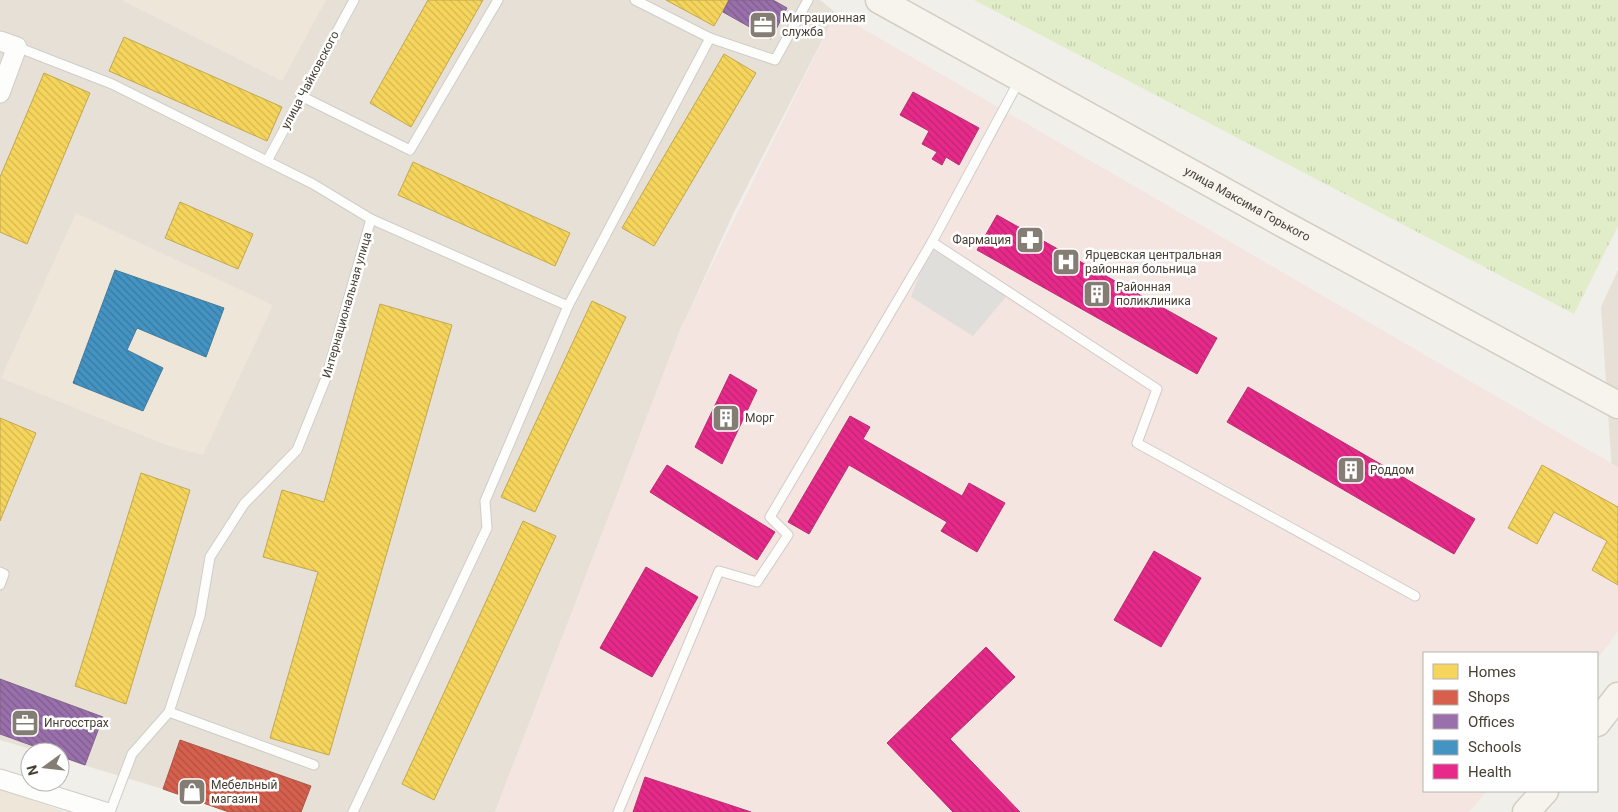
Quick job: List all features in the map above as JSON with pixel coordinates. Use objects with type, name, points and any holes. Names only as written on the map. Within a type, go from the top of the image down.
[{"type":"street","name":"улица Максима Горького","points":[[878,0],[1618,405]]},
{"type":"street","points":[[0,93],[8,44]]},
{"type":"street","points":[[1598,722],[1618,696]]},
{"type":"street","points":[[0,779],[105,812]]},
{"type":"street","points":[[1526,812],[1544,792]]},
{"type":"lane","name":"улица Чайковского","points":[[267,161],[354,0]]},
{"type":"lane","points":[[301,96],[410,150],[498,0]]},
{"type":"lane","points":[[635,0],[710,38],[775,60],[808,0]]},
{"type":"lane","points":[[353,812],[487,528],[485,501],[568,306],[710,38]]},
{"type":"lane","name":"Интернациональная улица","points":[[8,44],[112,84],[313,184],[371,219],[326,378],[296,450],[244,504],[210,557],[200,616],[168,712],[132,754],[110,812]]},
{"type":"lane","points":[[618,812],[719,571],[757,582],[788,535],[770,517],[932,242],[1020,79]]},
{"type":"lane","points":[[371,219],[568,306]]},
{"type":"lane","points":[[932,242],[1157,389],[1137,443],[1415,596]]},
{"type":"lane","points":[[0,572],[4,574],[0,585]]},
{"type":"lane","points":[[168,712],[314,765]]},
{"type":"shaded area","points":[[0,0],[820,0],[836,13],[733,214],[682,327],[495,812],[228,812],[163,789],[70,761],[70,742],[20,742],[20,746],[0,740]]},
{"type":"shaded area","points":[[121,0],[326,0],[282,81]]},
{"type":"shaded area","points":[[836,13],[1618,467],[1618,632],[1598,658],[1598,652],[1423,652],[1423,792],[1486,792],[1469,812],[495,812],[681,327]]},
{"type":"shaded area","points":[[76,213],[273,305],[203,455],[166,445],[1,378]]},
{"type":"shaded area","points":[[932,242],[1010,292],[973,336],[911,297]]},
{"type":"shaded area","points":[[1618,270],[1618,561],[1601,307]]},
{"type":"shaded area","points":[[0,788],[65,812],[0,812]]},
{"type":"green space","points":[[974,0],[1618,0],[1618,226],[1574,314]]},
{"type":"building: Homes","points":[[428,0],[483,0],[411,127],[370,103]]},
{"type":"building: Homes","points":[[666,0],[729,0],[714,26]]},
{"type":"building: Homes","points":[[124,37],[282,107],[267,141],[109,71]]},
{"type":"building: Homes","points":[[724,54],[756,73],[654,246],[622,228]]},
{"type":"building: Homes","points":[[44,73],[90,93],[27,244],[0,232],[0,177]]},
{"type":"building: Homes","points":[[413,162],[570,233],[555,266],[398,195]]},
{"type":"building: Homes","points":[[180,202],[253,234],[238,269],[165,238]]},
{"type":"building: Homes","points":[[592,301],[626,317],[535,512],[501,497]]},
{"type":"building: Homes","points":[[380,304],[452,325],[329,755],[270,738],[318,572],[263,557],[282,490],[324,502]]},
{"type":"building: Homes","points":[[0,418],[36,433],[0,521]]},
{"type":"building: Homes","points":[[1542,465],[1618,507],[1618,585],[1592,570],[1607,541],[1554,512],[1537,544],[1508,528]]},
{"type":"building: Homes","points":[[141,473],[190,490],[126,704],[75,686]]},
{"type":"building: Homes","points":[[523,521],[556,536],[434,800],[402,784]]},
{"type":"building: Shops","points":[[180,740],[311,786],[301,812],[229,812],[163,789]]},
{"type":"building: Offices","name":"Миграционная служба","points":[[729,0],[773,0],[787,8],[771,39],[723,12]]},
{"type":"building: Offices","points":[[0,679],[103,717],[85,765],[70,760],[70,742],[22,742],[0,734]]},
{"type":"building: Schools","points":[[115,270],[224,308],[206,357],[137,328],[127,350],[163,368],[143,411],[73,383]]},
{"type":"building: Health","points":[[913,92],[979,128],[959,165],[946,157],[942,165],[932,159],[937,152],[922,144],[929,131],[900,115]]},
{"type":"building: Health","name":"Районная поликлиника","points":[[997,215],[1217,338],[1197,374],[977,250]]},
{"type":"building: Health","name":"Морг","points":[[730,374],[757,390],[722,464],[695,447]]},
{"type":"building: Health","name":"Роддом","points":[[1248,387],[1475,519],[1454,554],[1227,422]]},
{"type":"building: Health","points":[[850,416],[870,427],[863,439],[962,496],[969,483],[1005,503],[977,552],[941,531],[947,522],[849,465],[809,534],[788,522]]},
{"type":"building: Health","points":[[667,465],[775,532],[757,560],[650,492]]},
{"type":"building: Health","points":[[1154,551],[1201,578],[1161,647],[1114,620]]},
{"type":"building: Health","points":[[646,567],[698,597],[652,677],[600,648]]},
{"type":"building: Health","points":[[986,647],[1015,677],[950,739],[1020,812],[953,812],[887,743]]},
{"type":"building: Health","points":[[645,777],[751,812],[633,812]]},
{"type":"place","name":"Миграционная служба","points":[[763,25]]},
{"type":"place","name":"Фармация","points":[[1030,240]]},
{"type":"place","name":"Ярцевская центральная районная больница","points":[[1066,262]]},
{"type":"place","name":"Районная поликлиника","points":[[1097,294]]},
{"type":"place","name":"Морг","points":[[726,418]]},
{"type":"place","name":"Роддом","points":[[1351,470]]},
{"type":"place","name":"Ингосстрах","points":[[25,723]]},
{"type":"place","name":"Мебельный магазин","points":[[192,792]]}]
